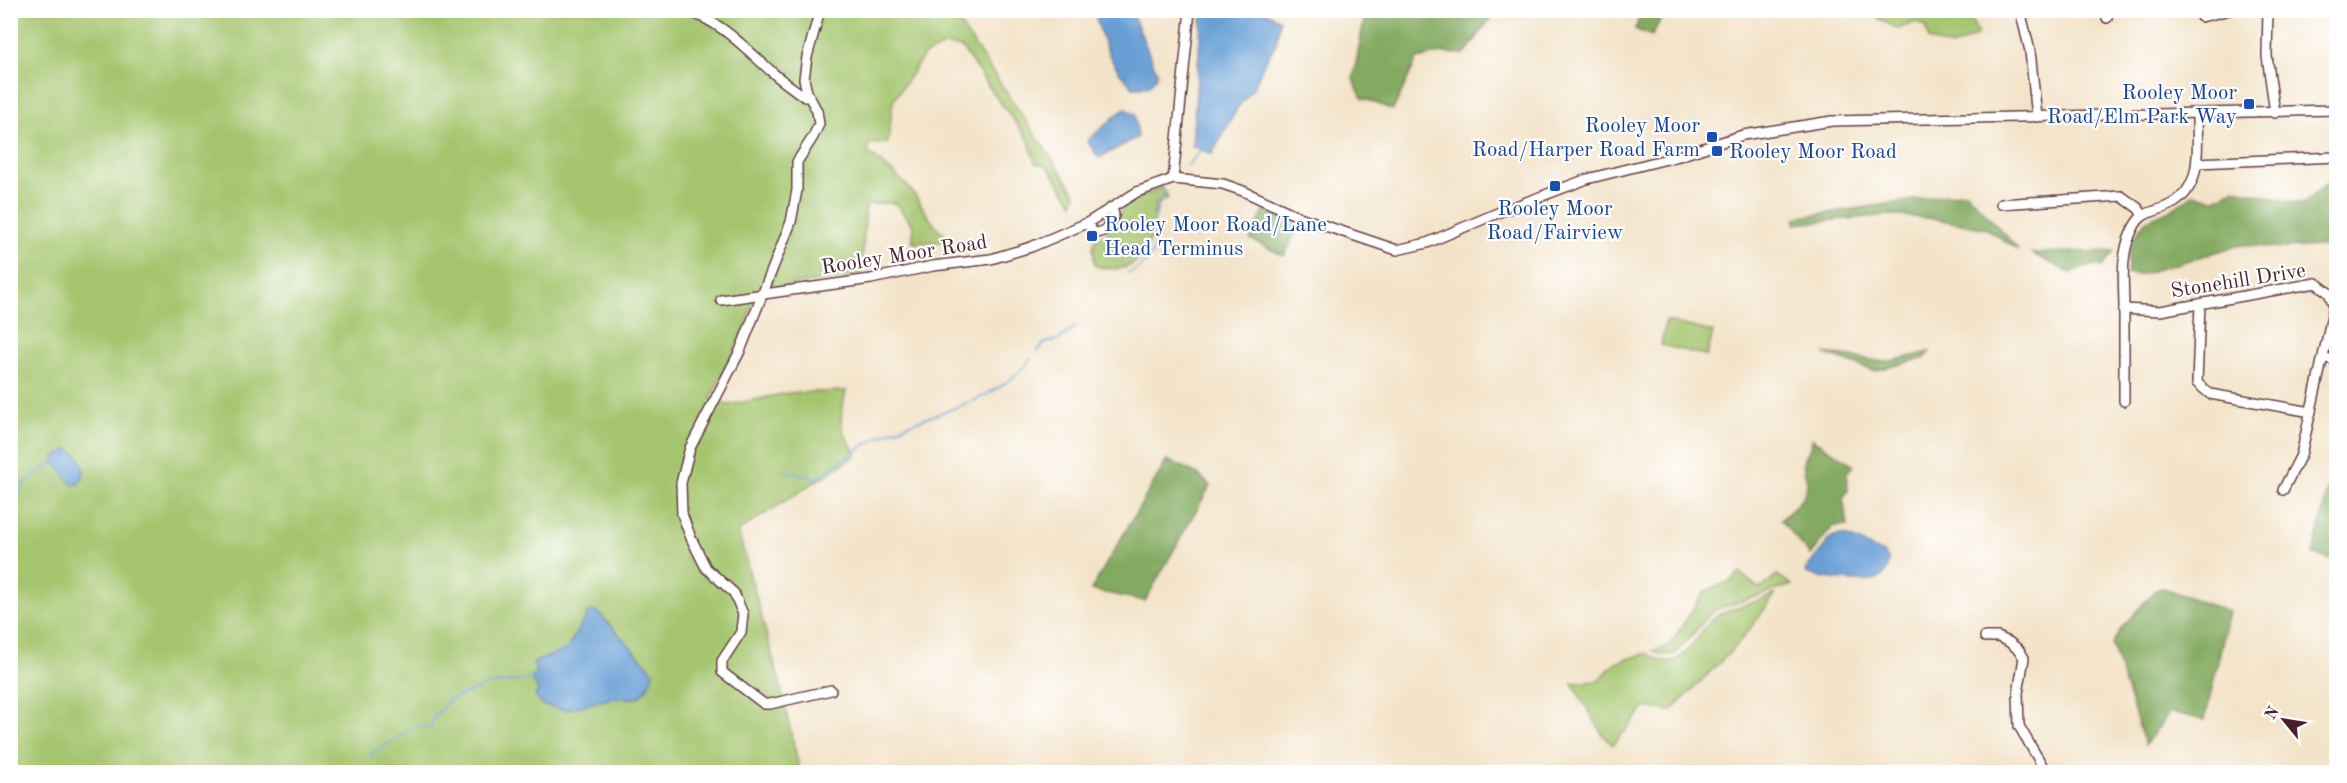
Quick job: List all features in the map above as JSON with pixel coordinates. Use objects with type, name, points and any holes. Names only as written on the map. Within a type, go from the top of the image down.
[{"type":"street","points":[[684,10],[710,22],[731,36],[772,72],[805,97],[810,97]]},
{"type":"street","points":[[820,10],[804,80],[817,111],[819,124],[797,162],[797,190],[791,222],[740,351],[690,448],[681,483],[682,514],[706,568],[734,593],[743,614],[741,632],[722,661],[722,672],[764,704],[831,690]]},
{"type":"street","points":[[1173,179],[1190,10]]},
{"type":"street","points":[[2020,10],[2030,51],[2037,117]]},
{"type":"street","points":[[2201,17],[2229,10]]},
{"type":"street","points":[[2268,10],[2267,56],[2275,112]]},
{"type":"street","name":"Rooley Moor Road","points":[[721,300],[991,259],[1031,247],[1087,223],[1137,192],[1173,179],[1222,184],[1243,190],[1302,218],[1397,250],[1427,243],[1587,179],[1679,156],[1743,135],[1832,121],[2337,110]]},
{"type":"street","points":[[2124,401],[2123,255],[2131,231],[2142,214],[2171,205],[2186,192],[2195,177],[2197,114]]},
{"type":"street","points":[[2197,163],[2337,157]]},
{"type":"street","points":[[2001,204],[2121,196],[2138,208],[2142,214]]},
{"type":"street","name":"Rooley Moor Road","points":[[1087,223],[1094,233],[1104,231],[1114,215],[1112,207]]},
{"type":"street","name":"Stonehill Drive","points":[[2124,309],[2160,311],[2316,283],[2329,293],[2334,307],[2301,455],[2283,490]]},
{"type":"street","points":[[2199,304],[2197,383],[2210,394],[2311,412]]},
{"type":"street","points":[[2323,357],[2337,361]]},
{"type":"street","points":[[1985,637],[1998,637],[2009,642],[2019,650],[2024,658],[2018,693],[2019,726],[2046,772]]},
{"type":"green space","points":[[1372,10],[1496,11],[1465,54],[1441,53],[1417,59],[1393,110],[1362,98],[1353,79],[1364,20]]},
{"type":"green space","points":[[10,11],[951,11],[1076,194],[1073,203],[1047,166],[1035,163],[1029,140],[962,48],[946,45],[924,55],[893,101],[888,143],[868,144],[868,152],[904,183],[935,225],[953,241],[913,243],[913,225],[895,203],[866,204],[861,275],[756,290],[747,324],[711,398],[728,405],[788,393],[846,391],[841,418],[843,431],[857,455],[738,531],[780,684],[800,772],[11,772]]},
{"type":"green space","points":[[1642,11],[1665,11],[1652,36],[1635,29]]},
{"type":"green space","points":[[1881,11],[1968,11],[1978,35],[1951,47],[1929,40],[1925,26],[1916,22],[1898,29],[1878,18]]},
{"type":"green space","points":[[2336,172],[2336,245],[2284,248],[2240,245],[2142,274],[2127,274],[2129,253],[2145,221],[2174,208],[2194,194],[2213,200],[2235,189],[2302,204],[2330,181]]},
{"type":"green space","points":[[1162,187],[1168,198],[1155,205],[1152,233],[1143,255],[1135,263],[1124,267],[1111,269],[1095,266],[1093,250],[1095,239],[1106,235],[1125,205]]},
{"type":"green space","points":[[1966,192],[2019,250],[1987,229],[1936,219],[1889,215],[1795,224],[1795,218]]},
{"type":"green space","points":[[1266,207],[1299,225],[1284,256],[1250,239]]},
{"type":"green space","points":[[2114,251],[2102,267],[2093,265],[2070,273],[2031,253]]},
{"type":"green space","points":[[1666,321],[1713,332],[1707,356],[1661,345]]},
{"type":"green space","points":[[1930,352],[1925,358],[1874,371],[1823,353],[1886,362]]},
{"type":"green space","points":[[1812,439],[1854,465],[1847,472],[1848,490],[1843,499],[1848,526],[1833,526],[1810,555],[1781,520],[1805,493],[1807,481],[1804,465]]},
{"type":"green space","points":[[2336,453],[2336,560],[2313,555]]},
{"type":"green space","points":[[1167,460],[1198,474],[1210,486],[1145,601],[1091,590]]},
{"type":"green space","points":[[1740,573],[1760,589],[1777,575],[1792,585],[1714,610],[1675,654],[1661,655],[1653,651],[1669,646],[1705,591],[1731,581]]},
{"type":"green space","points":[[2164,588],[2229,612],[2205,720],[2170,712],[2145,745],[2112,644],[2122,627],[2157,589]]},
{"type":"green space","points":[[1776,594],[1738,644],[1671,711],[1645,707],[1613,745],[1603,735],[1572,683],[1598,681],[1615,663],[1647,653],[1659,660],[1670,661],[1679,658],[1715,617]]},
{"type":"water","points":[[1094,11],[1131,11],[1157,72],[1148,87],[1133,87],[1118,70],[1104,42]]},
{"type":"water","points":[[1202,11],[1264,11],[1280,20],[1276,44],[1264,63],[1254,87],[1238,107],[1212,154],[1192,146]]},
{"type":"water","points":[[1125,108],[1135,115],[1138,137],[1099,158],[1087,141]]},
{"type":"water","points":[[67,449],[78,456],[83,464],[83,477],[77,485],[71,484],[58,466],[53,463],[56,456]]},
{"type":"water","points":[[1846,536],[1884,553],[1888,564],[1882,576],[1870,581],[1850,581],[1818,577],[1805,572],[1832,537]]},
{"type":"water","points":[[589,611],[598,612],[654,672],[647,689],[638,698],[613,698],[565,710],[542,705],[535,696],[538,689],[531,679],[536,670],[533,663],[567,649]]},
{"type":"waterway","points":[[1187,166],[1201,150]]},
{"type":"waterway","points":[[1128,273],[1142,266],[1152,253],[1155,243],[1154,219],[1166,192]]},
{"type":"waterway","points":[[1038,351],[1045,343],[1058,340],[1076,327]]},
{"type":"waterway","points":[[786,471],[815,479],[885,434],[982,396],[1017,374],[1031,359]]},
{"type":"waterway","points":[[10,500],[32,476],[53,463]]},
{"type":"waterway","points":[[370,755],[416,726],[432,727],[433,718],[449,700],[487,685],[531,679]]},
{"type":"place","name":"Rooley Moor Road/Elm Park Way","points":[[2249,104]]},
{"type":"place","name":"Rooley Moor Road/Harper Road Farm","points":[[1712,137]]},
{"type":"place","name":"Rooley Moor Road","points":[[1717,151]]},
{"type":"place","name":"Rooley Moor Road/Fairview","points":[[1555,186]]},
{"type":"place","name":"Rooley Moor Road/Lane Head Terminus","points":[[1092,236]]}]
